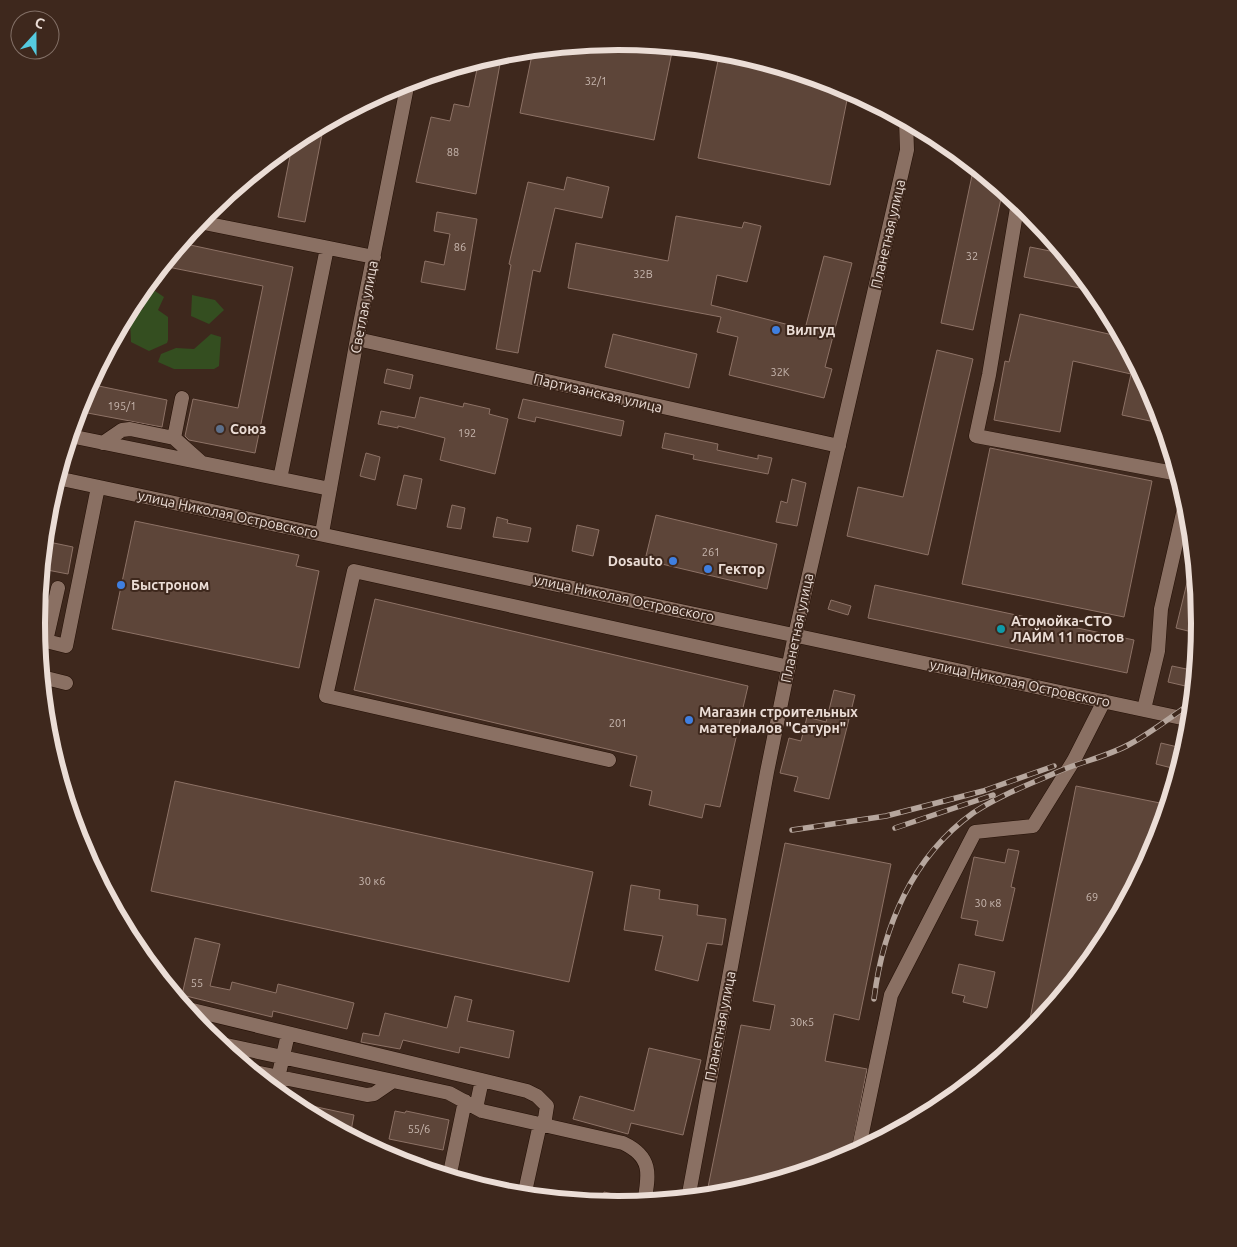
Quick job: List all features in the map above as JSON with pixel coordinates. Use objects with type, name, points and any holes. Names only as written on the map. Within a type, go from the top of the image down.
[{"type":"street","name":"Светлая улица","points":[[322,534],[357,339],[406,91]]},
{"type":"street","name":"Планетная улица","points":[[689,1192],[767,772],[795,635],[907,150],[906,128]]},
{"type":"street","points":[[1017,211],[989,375],[976,436],[1171,473]]},
{"type":"street","points":[[207,224],[374,257]]},
{"type":"street","points":[[280,479],[327,248]]},
{"type":"street","name":"Партизанская улица","points":[[357,339],[839,446]]},
{"type":"street","points":[[174,438],[182,398]]},
{"type":"street","points":[[103,443],[126,429],[174,438],[203,464]]},
{"type":"street","points":[[76,437],[330,489]]},
{"type":"street","name":"улица Николая Островского","points":[[64,480],[1184,718]]},
{"type":"street","points":[[45,641],[66,646],[98,487]]},
{"type":"street","points":[[1144,710],[1158,651],[1162,609],[1182,518]]},
{"type":"street","points":[[609,760],[326,696],[354,571],[789,667]]},
{"type":"street","points":[[45,630],[58,588]]},
{"type":"street","points":[[48,678],[66,683]]},
{"type":"street","points":[[860,1143],[891,995],[975,832],[1033,826],[1074,760],[1104,701]]},
{"type":"street","points":[[196,1011],[527,1091],[537,1096],[547,1106],[526,1189]]},
{"type":"street","points":[[277,1083],[288,1034]]},
{"type":"street","points":[[231,1046],[449,1093],[470,1105],[623,1143],[635,1148],[644,1160],[649,1173],[645,1196]]},
{"type":"street","points":[[264,1074],[367,1095],[374,1094],[393,1081]]},
{"type":"street","points":[[451,1172],[470,1105],[482,1080]]},
{"type":"green space","points":[[153,290],[164,297],[158,310],[168,317],[168,340],[167,343],[149,351],[131,342],[130,324],[136,314],[144,308],[143,304]]},
{"type":"green space","points":[[192,295],[215,300],[224,310],[209,324],[191,316]]},
{"type":"green space","points":[[211,334],[221,337],[219,366],[214,369],[174,369],[158,362],[161,354],[176,348],[194,349]]},
{"type":"building","points":[[618,50],[672,53],[654,140],[520,113],[532,57],[581,51]]},
{"type":"building","points":[[718,59],[803,80],[847,98],[830,185],[698,158]]},
{"type":"building","points":[[500,63],[476,194],[416,182],[431,117],[450,121],[454,104],[469,107],[477,68]]},
{"type":"building","points":[[322,133],[305,222],[278,217],[290,154]]},
{"type":"building","points":[[973,173],[1001,196],[973,330],[941,323]]},
{"type":"building","points":[[567,177],[609,187],[602,218],[555,208],[540,272],[533,270],[518,353],[496,349],[511,265],[509,264],[528,182],[564,190]]},
{"type":"building","points":[[437,212],[477,219],[465,290],[421,282],[425,261],[444,265],[450,234],[434,231]]},
{"type":"building","points":[[676,216],[742,228],[744,222],[761,226],[747,282],[717,275],[711,305],[805,329],[824,256],[852,263],[825,367],[832,369],[824,398],[729,375],[738,337],[717,332],[721,317],[568,288],[576,243],[668,261]]},
{"type":"building","points":[[188,244],[293,267],[255,453],[189,440],[185,436],[193,399],[238,408],[263,286],[169,267]]},
{"type":"building","points":[[1030,247],[1056,252],[1083,289],[1024,277]]},
{"type":"building","points":[[1020,314],[1114,335],[1133,370],[1155,422],[1122,415],[1131,374],[1073,361],[1060,432],[994,420],[1005,361],[1009,362]]},
{"type":"building","points":[[613,334],[697,354],[689,388],[605,367]]},
{"type":"building","points":[[937,350],[973,359],[928,555],[847,536],[858,487],[903,497]]},
{"type":"building","points":[[387,369],[413,375],[410,389],[384,383]]},
{"type":"building","points":[[97,386],[167,400],[162,427],[86,413]]},
{"type":"building","points":[[420,397],[463,407],[464,403],[490,409],[489,414],[508,419],[495,474],[440,460],[445,438],[398,426],[398,428],[378,424],[381,411],[415,418]]},
{"type":"building","points":[[523,399],[624,421],[621,436],[536,417],[535,422],[518,418]]},
{"type":"building","points":[[665,433],[718,444],[717,450],[758,459],[758,455],[772,458],[768,474],[693,459],[694,455],[662,448]]},
{"type":"building","points":[[990,448],[1152,481],[1124,617],[962,584]]},
{"type":"building","points":[[366,453],[380,457],[375,480],[360,476]]},
{"type":"building","points":[[404,475],[422,479],[416,509],[397,505]]},
{"type":"building","points":[[792,479],[806,483],[797,526],[776,522],[781,501],[787,503]]},
{"type":"building","points":[[452,505],[465,508],[461,529],[447,527]]},
{"type":"building","points":[[656,515],[777,544],[767,589],[645,560]]},
{"type":"building","points":[[497,517],[508,520],[507,523],[531,528],[528,542],[493,537]]},
{"type":"building","points":[[135,521],[299,555],[296,566],[319,571],[299,668],[112,629]]},
{"type":"building","points":[[577,525],[599,530],[593,556],[572,551]]},
{"type":"building","points":[[51,542],[73,547],[68,574],[48,570]]},
{"type":"building","points":[[1190,572],[1192,632],[1176,628]]},
{"type":"building","name":"Атомойка-СТО ЛАЙМ 11 постов","points":[[875,585],[1134,640],[1127,673],[868,618]]},
{"type":"building","points":[[375,599],[748,686],[720,807],[705,804],[702,818],[649,805],[652,791],[630,786],[637,756],[354,690]]},
{"type":"building","points":[[831,600],[851,606],[848,615],[828,609]]},
{"type":"building","points":[[1172,666],[1190,670],[1188,687],[1168,682]]},
{"type":"building","points":[[834,690],[855,695],[829,799],[794,791],[798,777],[780,773],[789,738],[801,741],[807,717],[826,722]]},
{"type":"building","points":[[1161,743],[1178,747],[1173,768],[1156,764]]},
{"type":"building","points":[[175,781],[593,872],[569,982],[151,891]]},
{"type":"building","points":[[1076,786],[1163,804],[1133,877],[1115,910],[1073,973],[1050,1002],[1029,1024]]},
{"type":"building","points":[[785,843],[891,864],[859,1020],[834,1014],[825,1061],[867,1069],[852,1147],[803,1167],[730,1186],[707,1190],[741,1025],[770,1030],[775,1005],[753,1001]]},
{"type":"building","points":[[1008,849],[1019,851],[1011,887],[1015,888],[1003,941],[975,935],[978,921],[961,918],[974,857],[1005,863]]},
{"type":"building","points":[[631,885],[660,890],[659,899],[698,905],[697,915],[726,919],[722,945],[707,943],[698,981],[655,970],[663,936],[624,930]]},
{"type":"building","points":[[195,938],[220,944],[210,986],[230,990],[232,982],[276,993],[278,984],[354,1003],[347,1029],[273,1011],[272,1017],[182,995]]},
{"type":"building","points":[[959,964],[995,972],[987,1008],[963,1002],[965,996],[952,993]]},
{"type":"building","points":[[455,996],[472,1000],[467,1021],[514,1031],[509,1058],[460,1047],[459,1053],[403,1040],[400,1049],[361,1042],[363,1033],[379,1036],[385,1013],[447,1028]]},
{"type":"building","points":[[649,1048],[701,1060],[683,1135],[631,1123],[628,1134],[573,1119],[580,1096],[634,1111]]},
{"type":"building","points":[[308,1105],[354,1115],[351,1130]]},
{"type":"building","points":[[395,1111],[405,1113],[406,1111],[449,1120],[443,1150],[389,1139]]},
{"type":"building","points":[[604,1192],[626,1197],[618,1197],[603,1197]]},
{"type":"railway","points":[[874,999],[878,972],[885,946],[893,920],[904,896],[917,872],[952,831],[973,813],[1003,796],[1064,769],[1130,744],[1186,707]]},
{"type":"railway","points":[[792,830],[886,816],[983,791],[1054,766]]},
{"type":"railway","points":[[895,828],[993,795]]},
{"type":"place","name":"Вилгуд","points":[[776,330]]},
{"type":"place","name":"Союз","points":[[220,429]]},
{"type":"place","name":"Dosauto","points":[[673,561]]},
{"type":"place","name":"Гектор","points":[[708,569]]},
{"type":"place","name":"Быстроном","points":[[121,585]]},
{"type":"place","name":"Атомойка-СТО ЛАЙМ 11 постов","points":[[1001,629]]},
{"type":"place","name":"Магазин строительных материалов \"Сатурн\"","points":[[689,720]]}]
